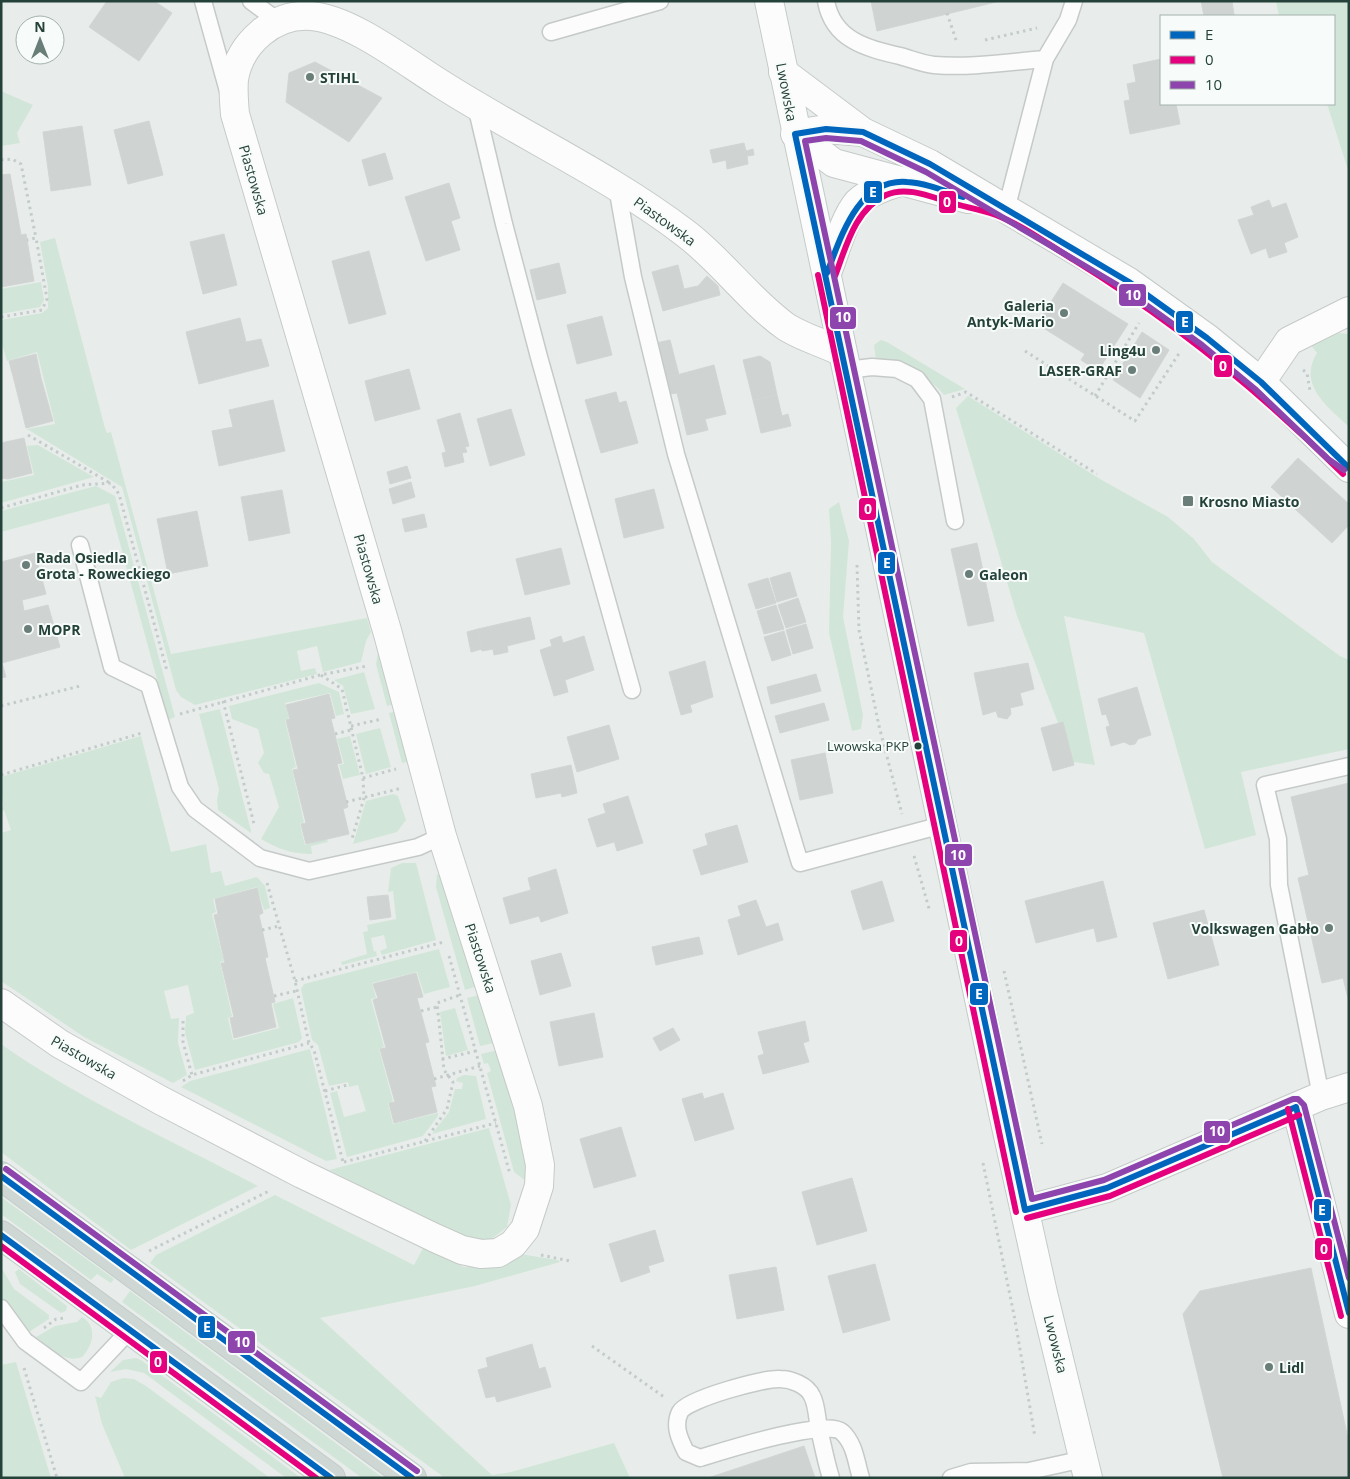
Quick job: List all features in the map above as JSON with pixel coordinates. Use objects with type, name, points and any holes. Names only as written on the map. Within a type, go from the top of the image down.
[{"type":"main road","points":[[1,1176],[412,1478]]},
{"type":"main road","points":[[1,1235],[331,1478]]},
{"type":"street","name":"Lwowska","points":[[769,1],[795,134],[827,273],[942,825],[1025,1210],[1086,1468]]},
{"type":"street","name":"Piastowska","points":[[1,1003],[60,1044],[160,1100],[302,1174],[462,1250],[481,1254],[498,1253],[514,1244],[526,1229],[539,1186],[540,1165],[528,1106],[442,836],[388,634],[235,114],[234,79],[241,57],[254,38],[278,21],[296,16],[312,16],[331,20],[366,37],[476,106],[617,187],[686,233],[786,326],[844,361]]},
{"type":"street","points":[[783,72],[863,132],[930,164],[1129,282],[1207,338],[1261,382],[1344,461]]},
{"type":"street","points":[[795,134],[826,129],[863,132]]},
{"type":"street","points":[[795,134],[834,163],[900,182],[928,187],[1006,210]]},
{"type":"street","points":[[827,273],[846,224],[858,202],[882,188],[900,182]]},
{"type":"street","points":[[1261,382],[1289,341],[1349,311]]},
{"type":"street","points":[[1025,1210],[1107,1188],[1321,1096],[1349,1087]]},
{"type":"street","points":[[1296,1107],[1349,1314]]},
{"type":"lane","name":"Piastowska","points":[[203,1],[235,114]]},
{"type":"lane","points":[[251,1],[278,21]]},
{"type":"lane","points":[[551,32],[660,1]]},
{"type":"lane","points":[[826,1],[829,17],[847,38],[874,50],[932,65],[969,66],[1045,59]]},
{"type":"lane","points":[[1006,210],[1045,59],[1068,20],[1074,1]]},
{"type":"lane","points":[[476,106],[521,291],[632,690]]},
{"type":"lane","points":[[617,187],[633,277],[676,454],[800,863],[908,832],[942,825]]},
{"type":"lane","points":[[844,361],[872,367],[897,369],[917,379],[932,399],[955,521]]},
{"type":"lane","points":[[80,545],[112,667],[149,685],[180,786],[194,809],[260,858],[309,871],[418,847],[442,836]]},
{"type":"lane","points":[[1321,1096],[1279,885],[1278,840],[1265,785],[1349,766]]},
{"type":"lane","points":[[1,1308],[25,1341],[81,1382],[129,1331]]},
{"type":"lane","points":[[831,1478],[819,1429],[812,1395],[800,1384],[781,1378],[762,1380],[692,1402],[682,1410],[677,1426],[680,1439],[686,1452],[700,1458],[801,1431],[819,1429],[840,1431],[851,1442],[861,1478]]},
{"type":"lane","points":[[952,1478],[971,1472],[1027,1474],[1086,1468]]},
{"type":"path","points":[[947,14],[957,44]]},
{"type":"path","points":[[982,41],[1044,26]]},
{"type":"path","points":[[950,45],[965,43]]},
{"type":"path","points":[[1,160],[12,159],[22,164],[47,299],[46,305],[42,310],[1,317]]},
{"type":"path","points":[[27,240],[36,238]]},
{"type":"path","points":[[1132,317],[1147,327]]},
{"type":"path","points":[[1096,396],[1140,322]]},
{"type":"path","points":[[1175,345],[1193,358],[1207,338]]},
{"type":"path","points":[[1025,351],[1135,421],[1182,350]]},
{"type":"path","points":[[932,399],[950,398],[966,392],[1097,474]]},
{"type":"path","points":[[28,434],[111,483],[119,494],[169,677]]},
{"type":"path","points":[[1,508],[82,485],[111,483]]},
{"type":"path","points":[[857,564],[859,630],[879,726],[932,918]]},
{"type":"path","points":[[179,715],[320,675],[369,665]]},
{"type":"path","points":[[320,675],[342,689],[363,778],[364,798],[352,841]]},
{"type":"path","points":[[1,706],[80,686]]},
{"type":"path","points":[[223,701],[256,832]]},
{"type":"path","points":[[1,775],[181,722],[177,705]]},
{"type":"path","points":[[335,734],[386,718]]},
{"type":"path","points":[[363,778],[398,769]]},
{"type":"path","points":[[346,802],[402,788]]},
{"type":"path","points":[[260,858],[295,981],[309,1043],[314,1050],[343,1162]]},
{"type":"path","points":[[262,930],[279,926]]},
{"type":"path","points":[[442,933],[496,1123]]},
{"type":"path","points":[[295,981],[444,942]]},
{"type":"path","points":[[1004,970],[1042,1144]]},
{"type":"path","points":[[274,996],[296,991]]},
{"type":"path","points":[[425,1141],[447,1110],[453,1082],[447,1075],[442,1059],[437,1003],[460,995]]},
{"type":"path","points":[[421,1011],[437,1007]]},
{"type":"path","points":[[183,1021],[183,1042],[192,1075]]},
{"type":"path","points":[[160,1100],[172,1087],[192,1075],[309,1043]]},
{"type":"path","points":[[442,1059],[508,1045]]},
{"type":"path","points":[[434,1079],[480,1066]]},
{"type":"path","points":[[325,1091],[347,1085]]},
{"type":"path","points":[[982,1155],[1015,1320],[1035,1438]]},
{"type":"path","points":[[592,1346],[682,1410]]},
{"type":"path","points":[[22,1360],[58,1478]]},
{"type":"green space","points":[[1276,1],[1349,1],[1349,173],[1327,105],[1335,105],[1335,15],[1279,15]]},
{"type":"green space","points":[[1,91],[33,105],[17,133],[20,143],[1,146]]},
{"type":"green space","points":[[55,238],[105,428],[107,433],[111,432],[171,654],[367,618],[371,632],[366,641],[361,662],[323,672],[317,646],[297,651],[301,671],[315,668],[317,674],[195,705],[181,697],[176,690],[122,487],[27,429],[55,424],[37,352],[7,361],[1,341],[1,320],[42,313],[48,308],[48,287],[40,242]]},
{"type":"green space","points":[[41,282],[44,300],[40,307],[1,314],[1,289]]},
{"type":"green space","points":[[1339,333],[1349,334],[1349,427],[1324,403],[1313,385],[1311,375],[1312,365],[1317,353],[1311,345]]},
{"type":"green space","points":[[881,340],[965,389],[944,395],[938,388],[922,377],[876,360],[874,345]]},
{"type":"green space","points":[[968,396],[1100,479],[1168,517],[1194,539],[1212,562],[1340,656],[1349,660],[1349,749],[1241,772],[1256,835],[1205,849],[1144,633],[1064,616],[1095,765],[1073,762],[1017,616],[956,408]]},
{"type":"green space","points":[[38,445],[94,477],[1,503],[1,482],[34,475],[27,446]]},
{"type":"green space","points":[[96,486],[115,496],[175,717],[168,720],[109,503],[1,532],[1,511]]},
{"type":"green space","points":[[839,502],[849,541],[843,617],[863,715],[861,729],[852,731],[829,633],[831,541],[829,509]]},
{"type":"green space","points":[[379,647],[395,704],[387,706],[376,664]]},
{"type":"green space","points":[[364,672],[375,709],[351,714],[343,686],[334,680]]},
{"type":"green space","points":[[319,683],[339,692],[344,714],[336,716],[330,693],[285,703],[289,718],[285,720],[296,767],[292,769],[304,822],[300,824],[305,845],[327,839],[328,842],[311,846],[312,854],[305,854],[273,846],[261,839],[279,807],[269,774],[264,773],[258,763],[264,753],[258,729],[232,719],[229,706]]},
{"type":"green space","points":[[220,709],[251,833],[218,810],[219,789],[199,714]]},
{"type":"green space","points":[[397,711],[412,761],[402,763],[389,713]]},
{"type":"green space","points":[[380,728],[391,767],[366,774],[356,734]]},
{"type":"green space","points":[[141,736],[171,852],[206,844],[211,873],[221,871],[225,886],[257,877],[265,886],[270,908],[264,910],[257,887],[213,899],[216,912],[212,914],[224,961],[220,962],[232,1016],[228,1018],[233,1040],[279,1028],[273,1004],[293,998],[302,1038],[299,1042],[195,1070],[185,1033],[186,1016],[194,1013],[188,985],[164,991],[171,1019],[179,1018],[178,1043],[187,1075],[173,1083],[84,1037],[1,981],[1,833],[11,830],[4,810],[1,811],[3,805],[1,777]]},
{"type":"green space","points":[[350,736],[360,775],[343,779],[339,765],[344,764],[337,739]]},
{"type":"green space","points":[[393,794],[398,796],[406,820],[397,832],[353,844],[366,801]]},
{"type":"green space","points":[[402,863],[416,863],[436,940],[382,955],[380,951],[387,948],[384,935],[371,938],[374,952],[376,951],[377,956],[342,965],[341,962],[367,954],[363,932],[368,931],[367,925],[396,919],[393,891],[388,892],[391,868]]},
{"type":"green space","points":[[437,874],[442,877],[478,986],[465,990],[436,887]]},
{"type":"green space","points":[[439,949],[450,987],[424,994],[417,972],[372,983],[376,998],[371,999],[384,1047],[379,1049],[393,1101],[388,1103],[393,1124],[438,1113],[438,1116],[423,1136],[347,1157],[330,1093],[337,1091],[344,1117],[366,1111],[358,1085],[349,1087],[348,1082],[329,1086],[318,1045],[312,1040],[301,989],[304,984]]},
{"type":"green space","points":[[479,995],[494,1043],[480,1046],[467,998]]},
{"type":"green space","points":[[455,1008],[468,1050],[446,1056],[440,1012]]},
{"type":"green space","points":[[1,1044],[32,1065],[95,1102],[258,1186],[131,1250],[1,1152]]},
{"type":"green space","points":[[310,1049],[337,1159],[326,1161],[181,1087],[190,1081]]},
{"type":"green space","points":[[497,1052],[527,1157],[527,1182],[514,1172],[487,1073],[491,1071],[488,1063],[484,1064],[481,1054]]},
{"type":"green space","points":[[464,1075],[476,1076],[486,1119],[432,1134],[449,1112],[455,1089],[462,1089],[463,1083],[456,1081],[457,1078]]},
{"type":"green space","points":[[489,1128],[511,1205],[507,1227],[489,1241],[464,1238],[329,1170]]},
{"type":"green space","points":[[275,1195],[414,1265],[423,1248],[464,1267],[498,1266],[520,1254],[558,1260],[560,1262],[475,1286],[320,1318],[492,1475],[511,1472],[614,1443],[630,1478],[445,1478],[150,1263],[156,1255]]},
{"type":"green space","points":[[1,1197],[114,1279],[111,1283],[97,1274],[91,1280],[1,1214]]},
{"type":"green space","points":[[1,1267],[14,1289],[49,1315],[49,1319],[29,1332],[1,1296]]},
{"type":"green space","points":[[19,1269],[67,1306],[66,1311],[61,1313],[20,1284],[15,1272]]},
{"type":"green space","points":[[130,1291],[383,1478],[362,1478],[122,1302]]},
{"type":"green space","points":[[82,1317],[90,1326],[92,1336],[89,1347],[82,1357],[75,1359],[63,1356],[36,1337],[55,1326],[77,1322]]},
{"type":"green space","points":[[136,1358],[301,1478],[286,1478],[144,1373],[126,1369],[110,1372],[123,1360]]},
{"type":"green space","points":[[16,1362],[51,1478],[1,1478],[1,1365]]},
{"type":"green space","points":[[123,1378],[134,1379],[146,1386],[270,1478],[125,1478],[102,1424],[95,1396],[101,1398],[111,1382]]},
{"type":"building","points":[[107,1],[154,1],[172,13],[139,61],[89,27]]},
{"type":"building","points":[[871,1],[948,1],[951,13],[877,31]]},
{"type":"building","points":[[948,1],[1000,1],[951,13]]},
{"type":"building","points":[[1201,1],[1232,1],[1234,15],[1204,15]]},
{"type":"building","points":[[1160,59],[1160,105],[1176,105],[1180,124],[1130,134],[1124,101],[1130,100],[1127,84],[1136,82],[1133,65]]},
{"type":"building","points":[[315,62],[382,98],[349,142],[286,102],[289,73]]},
{"type":"building","points":[[149,121],[163,175],[128,184],[114,130]]},
{"type":"building","points":[[82,126],[91,185],[51,191],[43,132]]},
{"type":"building","points":[[744,143],[746,151],[753,149],[754,155],[747,156],[748,164],[727,169],[726,160],[713,163],[710,150]]},
{"type":"building","points":[[385,153],[393,179],[369,186],[362,160]]},
{"type":"building","points":[[10,174],[21,235],[26,234],[34,281],[1,287],[1,175]]},
{"type":"building","points":[[449,183],[460,218],[451,221],[460,250],[426,261],[405,197]]},
{"type":"building","points":[[1269,200],[1272,208],[1286,203],[1298,237],[1284,243],[1287,252],[1269,258],[1266,248],[1251,254],[1238,220],[1254,215],[1251,207]]},
{"type":"building","points":[[224,234],[237,285],[203,294],[190,242]]},
{"type":"building","points":[[369,251],[386,314],[349,324],[332,261]]},
{"type":"building","points":[[559,263],[566,293],[537,300],[530,270]]},
{"type":"building","points":[[678,265],[684,289],[698,286],[707,276],[718,286],[720,295],[663,311],[652,272]]},
{"type":"building","points":[[1063,283],[1128,324],[1098,371],[1081,360],[1085,354],[1037,324]]},
{"type":"building","points":[[602,316],[612,355],[577,364],[567,325]]},
{"type":"building","points":[[240,318],[246,342],[261,339],[269,366],[199,384],[186,332]]},
{"type":"building","points":[[1142,332],[1169,350],[1140,398],[1113,380]]},
{"type":"building","points":[[670,340],[679,375],[673,376],[677,393],[669,394],[656,343]]},
{"type":"building","points":[[36,354],[41,378],[15,384],[9,361]]},
{"type":"building","points":[[760,356],[770,362],[777,395],[753,400],[743,360]]},
{"type":"building","points":[[714,365],[726,414],[705,419],[708,430],[687,435],[673,376]]},
{"type":"building","points":[[409,369],[420,409],[375,421],[365,381]]},
{"type":"building","points":[[41,378],[53,421],[26,428],[15,384]]},
{"type":"building","points":[[616,392],[619,403],[626,401],[638,443],[601,453],[585,400]]},
{"type":"building","points":[[777,395],[782,416],[788,414],[791,426],[761,433],[753,400]]},
{"type":"building","points":[[273,400],[285,451],[219,466],[212,431],[233,427],[229,410]]},
{"type":"building","points":[[511,409],[525,455],[490,466],[477,419]]},
{"type":"building","points":[[460,413],[469,446],[465,447],[467,452],[462,453],[464,462],[445,467],[442,453],[446,452],[437,420]]},
{"type":"building","points":[[24,438],[32,473],[8,479],[1,478],[1,443]]},
{"type":"building","points":[[1298,458],[1349,504],[1349,525],[1332,543],[1271,487]]},
{"type":"building","points":[[407,466],[411,478],[390,484],[387,472]]},
{"type":"building","points":[[411,482],[415,497],[393,504],[389,489]]},
{"type":"building","points":[[654,489],[664,528],[624,538],[615,499]]},
{"type":"building","points":[[282,490],[290,533],[249,541],[241,497]]},
{"type":"building","points":[[197,511],[208,566],[168,574],[157,519]]},
{"type":"building","points":[[424,514],[427,527],[405,532],[402,519]]},
{"type":"building","points":[[977,543],[994,621],[968,626],[951,549]]},
{"type":"building","points":[[561,548],[570,584],[525,595],[516,559]]},
{"type":"building","name":"MOPR","points":[[35,553],[46,594],[22,600],[24,611],[48,605],[60,647],[2,663],[6,677],[1,678],[1,562]]},
{"type":"building","points":[[790,572],[797,596],[777,602],[770,578]]},
{"type":"building","points":[[768,578],[776,603],[756,609],[748,584]]},
{"type":"building","points":[[798,598],[806,622],[786,628],[778,605]]},
{"type":"building","points":[[776,605],[784,629],[764,634],[757,611]]},
{"type":"building","points":[[530,617],[535,639],[507,646],[508,652],[494,655],[493,649],[482,651],[478,629]]},
{"type":"building","points":[[806,624],[813,648],[793,654],[786,630]]},
{"type":"building","points":[[478,629],[482,649],[471,652],[467,632]]},
{"type":"building","points":[[784,631],[791,655],[772,661],[764,637]]},
{"type":"building","points":[[561,636],[563,643],[584,636],[594,670],[565,680],[568,692],[554,696],[540,650],[552,646],[550,640]]},
{"type":"building","points":[[705,661],[713,697],[690,705],[692,712],[681,715],[669,672]]},
{"type":"building","points":[[1028,663],[1034,689],[1020,693],[1023,705],[1010,708],[1011,714],[1007,719],[998,717],[996,711],[983,715],[974,673]]},
{"type":"building","points":[[816,674],[821,691],[771,704],[767,687]]},
{"type":"building","points":[[1137,687],[1151,735],[1138,739],[1135,744],[1130,745],[1124,742],[1111,746],[1106,727],[1110,726],[1106,714],[1102,715],[1098,699]]},
{"type":"building","points":[[329,694],[335,718],[331,719],[342,763],[337,764],[348,807],[343,809],[349,834],[306,844],[301,824],[306,823],[293,770],[298,769],[286,720],[290,719],[286,705]]},
{"type":"building","points":[[824,703],[829,720],[780,733],[775,716]]},
{"type":"building","points":[[1063,722],[1074,765],[1053,771],[1041,728]]},
{"type":"building","points":[[609,725],[619,759],[577,772],[567,737]]},
{"type":"building","points":[[825,753],[833,793],[800,800],[791,760]]},
{"type":"building","points":[[571,765],[577,793],[562,797],[561,793],[536,798],[531,774]]},
{"type":"building","name":"Volkswagen Gabło","points":[[1349,783],[1349,1002],[1343,978],[1322,983],[1298,878],[1309,875],[1291,797]]},
{"type":"building","points":[[628,796],[643,843],[617,851],[603,804]]},
{"type":"building","points":[[606,813],[614,842],[597,847],[588,819]]},
{"type":"building","points":[[737,825],[748,862],[701,875],[693,850],[708,845],[705,834]]},
{"type":"building","points":[[556,869],[568,913],[541,922],[539,916],[510,924],[503,898],[531,890],[528,878]]},
{"type":"building","points":[[882,881],[894,921],[863,930],[851,891]]},
{"type":"building","points":[[1103,881],[1117,937],[1097,942],[1094,928],[1036,943],[1025,901]]},
{"type":"building","points":[[257,888],[263,913],[259,915],[268,957],[265,958],[275,1002],[271,1003],[276,1027],[234,1038],[230,1018],[234,1017],[221,963],[225,963],[214,915],[218,914],[215,899]]},
{"type":"building","points":[[388,895],[391,917],[370,920],[367,897]]},
{"type":"building","points":[[756,900],[766,927],[778,923],[783,940],[738,955],[728,920],[741,916],[738,906]]},
{"type":"building","points":[[1204,910],[1219,965],[1168,979],[1153,923]]},
{"type":"building","points":[[699,937],[703,954],[656,965],[652,947]]},
{"type":"building","points":[[561,953],[571,986],[540,995],[531,961]]},
{"type":"building","points":[[416,973],[423,997],[417,998],[429,1042],[425,1043],[436,1086],[431,1087],[437,1112],[394,1123],[389,1103],[395,1102],[380,1049],[386,1048],[373,1000],[378,998],[373,984]]},
{"type":"building","points":[[594,1013],[603,1057],[559,1066],[550,1022]]},
{"type":"building","points":[[805,1021],[809,1041],[803,1043],[809,1062],[763,1074],[758,1056],[764,1054],[758,1032]]},
{"type":"building","points":[[673,1028],[680,1040],[660,1051],[653,1038]]},
{"type":"building","points":[[702,1093],[704,1099],[723,1093],[734,1129],[695,1141],[682,1099]]},
{"type":"building","points":[[621,1127],[636,1176],[594,1188],[580,1139]]},
{"type":"building","points":[[852,1178],[867,1231],[817,1245],[802,1192]]},
{"type":"building","points":[[655,1230],[664,1261],[648,1266],[650,1272],[621,1282],[609,1244]]},
{"type":"building","points":[[875,1264],[890,1320],[843,1333],[828,1276]]},
{"type":"building","points":[[776,1267],[784,1310],[737,1319],[729,1275]]},
{"type":"building","points":[[1311,1268],[1349,1443],[1349,1478],[1223,1478],[1183,1314],[1200,1291]]},
{"type":"building","points":[[532,1344],[539,1369],[545,1367],[551,1387],[497,1402],[495,1396],[486,1398],[478,1370],[488,1367],[486,1358]]},
{"type":"building","points":[[804,1446],[815,1478],[708,1478]]},
{"type":"transit line","name":"E","points":[[1025,1210],[795,134],[826,129],[863,132],[930,164],[1129,282],[1207,338],[1261,382],[1349,468]]},
{"type":"transit line","name":"10","points":[[1344,470],[1328,459],[1255,389],[1202,345],[1124,289],[926,172],[861,141],[826,138],[805,141],[1032,1199],[1104,1180],[1293,1099],[1298,1099],[1304,1105],[1349,1278]]},
{"type":"transit line","name":"E","points":[[827,273],[854,212],[876,189],[890,183],[907,182],[928,186],[963,197]]},
{"type":"transit line","name":"0","points":[[835,276],[848,241],[859,219],[866,209],[886,195],[901,191],[917,193],[996,215],[1026,230],[1111,283],[1181,333],[1248,386],[1343,474]]},
{"type":"transit line","name":"0","points":[[818,275],[1016,1212]]},
{"type":"transit line","name":"E","points":[[1296,1107],[1349,1313]]},
{"type":"transit line","name":"E","points":[[1025,1210],[1107,1188],[1296,1107]]},
{"type":"transit line","name":"0","points":[[1288,1109],[1341,1316]]},
{"type":"transit line","name":"0","points":[[1027,1218],[1110,1196],[1299,1115]]},
{"type":"transit line","name":"10","points":[[6,1169],[417,1471]]},
{"type":"transit line","name":"E","points":[[1,1176],[412,1478]]},
{"type":"transit line","name":"E","points":[[1,1235],[331,1478]]},
{"type":"transit line","name":"0","points":[[1,1246],[316,1478]]},
{"type":"place","name":"STIHL","points":[[310,77]]},
{"type":"place","name":"Galeria Antyk-Mario","points":[[1064,313]]},
{"type":"place","name":"Ling4u","points":[[1156,350]]},
{"type":"place","name":"LASER-GRAF","points":[[1132,370]]},
{"type":"place","name":"Krosno Miasto","points":[[1188,501]]},
{"type":"place","name":"Rada Osiedla Grota - Roweckiego","points":[[26,565]]},
{"type":"place","name":"Galeon","points":[[969,574]]},
{"type":"place","name":"MOPR","points":[[28,629]]},
{"type":"place","name":"Lwowska PKP","points":[[918,746]]},
{"type":"place","name":"Volkswagen Gabło","points":[[1329,928]]},
{"type":"place","name":"Lidl","points":[[1269,1367]]}]
